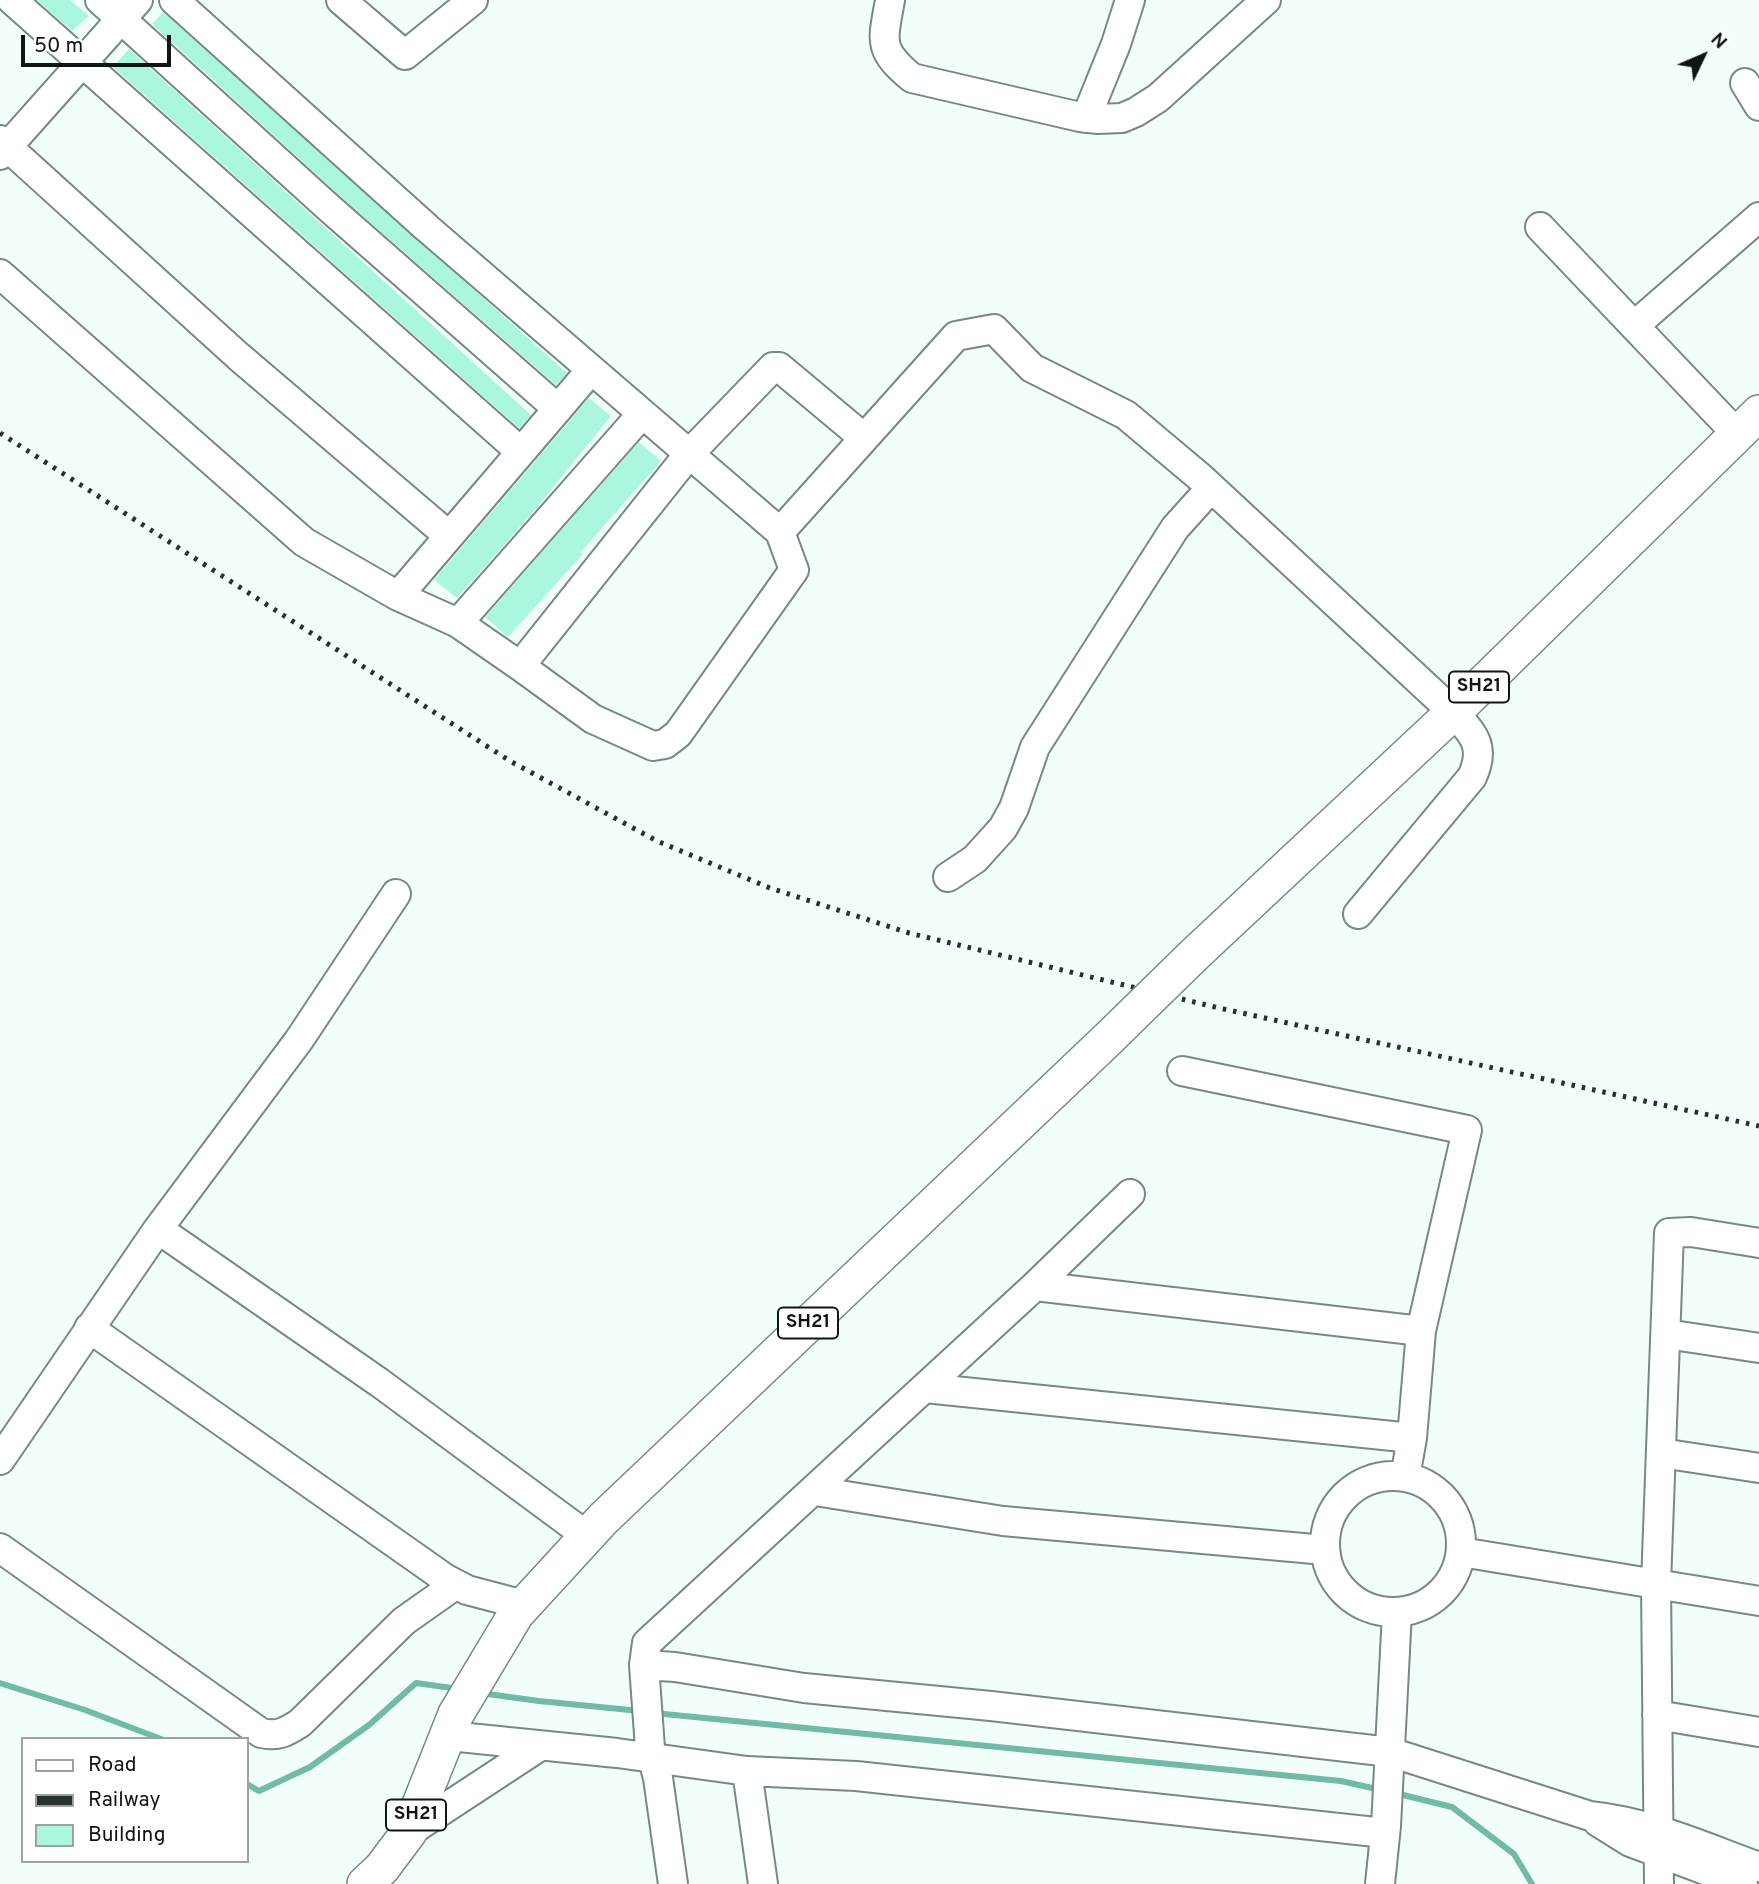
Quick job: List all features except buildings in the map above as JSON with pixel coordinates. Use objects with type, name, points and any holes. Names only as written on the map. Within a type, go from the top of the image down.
[{"type":"main road","name":"SH21","points":[[365,1884],[382,1868],[409,1832],[452,1725],[520,1609],[587,1536],[1194,955],[1453,712],[1748,423]]},
{"type":"street","points":[[12,0],[521,452]]},
{"type":"street","points":[[100,0],[129,10],[328,207],[558,409]]},
{"type":"street","points":[[0,274],[304,542],[398,596],[458,623],[593,719],[653,746],[665,744],[678,734],[794,570],[780,531],[427,228],[174,0]]},
{"type":"street","points":[[341,0],[405,55],[473,0]]},
{"type":"street","points":[[890,0],[883,41],[897,64],[912,78],[1086,118],[1122,118],[1136,113],[1158,98],[1266,0]]},
{"type":"street","points":[[1086,118],[1116,44],[1130,0]]},
{"type":"street","points":[[129,10],[3,147],[238,356],[449,537]]},
{"type":"street","points":[[1634,326],[1759,217]]},
{"type":"street","points":[[1540,227],[1634,326],[1748,423]]},
{"type":"street","points":[[780,531],[956,336],[994,329],[1032,368],[1126,415],[1211,488],[1453,712],[1469,728],[1478,747],[1477,766],[1472,777],[1357,914]]},
{"type":"street","points":[[520,666],[689,454],[761,378],[775,367],[779,367],[864,438]]},
{"type":"street","points":[[398,596],[591,370]]},
{"type":"street","points":[[458,623],[642,414]]},
{"type":"street","points":[[948,877],[975,859],[1003,828],[1014,808],[1035,747],[1175,528],[1211,488]]},
{"type":"street","points":[[0,1460],[159,1229],[299,1040],[396,894]]},
{"type":"street","points":[[1182,1071],[1467,1130],[1421,1331],[1412,1438],[1405,1477]]},
{"type":"street","points":[[673,1884],[658,1778],[651,1753],[646,1654],[1130,1194]]},
{"type":"street","points":[[159,1229],[380,1383],[587,1536]]},
{"type":"street","points":[[1658,1884],[1656,1584],[1670,1233],[1691,1232],[1759,1243]]},
{"type":"street","points":[[1035,1286],[1421,1331]]},
{"type":"street","points":[[89,1328],[455,1585],[520,1609]]},
{"type":"street","points":[[1666,1334],[1759,1349]]},
{"type":"street","points":[[926,1388],[1412,1438]]},
{"type":"street","points":[[1661,1453],[1759,1468]]},
{"type":"street","points":[[1384,1476],[1405,1477],[1424,1484],[1441,1496],[1453,1512],[1460,1531],[1461,1552],[1456,1570],[1440,1593],[1416,1609],[1397,1612],[1376,1610],[1357,1602],[1341,1588],[1330,1571],[1325,1550],[1326,1530],[1333,1510],[1346,1494],[1364,1482],[1384,1476]]},
{"type":"street","points":[[815,1491],[1003,1521],[1325,1550]]},
{"type":"street","points":[[0,1548],[261,1733],[275,1736],[300,1723],[404,1622],[455,1585]]},
{"type":"street","points":[[1461,1552],[1759,1601]]},
{"type":"street","points":[[1380,1884],[1390,1760],[1397,1612]]},
{"type":"street","points":[[646,1654],[675,1667],[804,1688],[990,1706],[1390,1760],[1590,1816],[1630,1842],[1658,1842],[1759,1867]]},
{"type":"street","points":[[1657,1715],[1759,1732]]},
{"type":"street","points":[[452,1725],[540,1746],[651,1753],[747,1771],[856,1776],[1385,1829]]},
{"type":"street","points":[[409,1832],[540,1746]]},
{"type":"street","points":[[747,1771],[763,1884]]},
{"type":"street","points":[[1658,1842],[1743,1884]]},
{"type":"waterway","points":[[0,1683],[85,1710],[156,1737]]},
{"type":"waterway","points":[[248,1785],[259,1791],[310,1767],[369,1725],[416,1683],[459,1689]]},
{"type":"waterway","points":[[480,1693],[640,1711]]},
{"type":"waterway","points":[[654,1713],[1341,1781],[1381,1790]]},
{"type":"waterway","points":[[1395,1793],[1452,1807],[1514,1854],[1532,1884]]},
{"type":"railway","points":[[0,433],[510,761],[657,841],[770,888],[909,933],[1219,1008],[1759,1126]]}]
